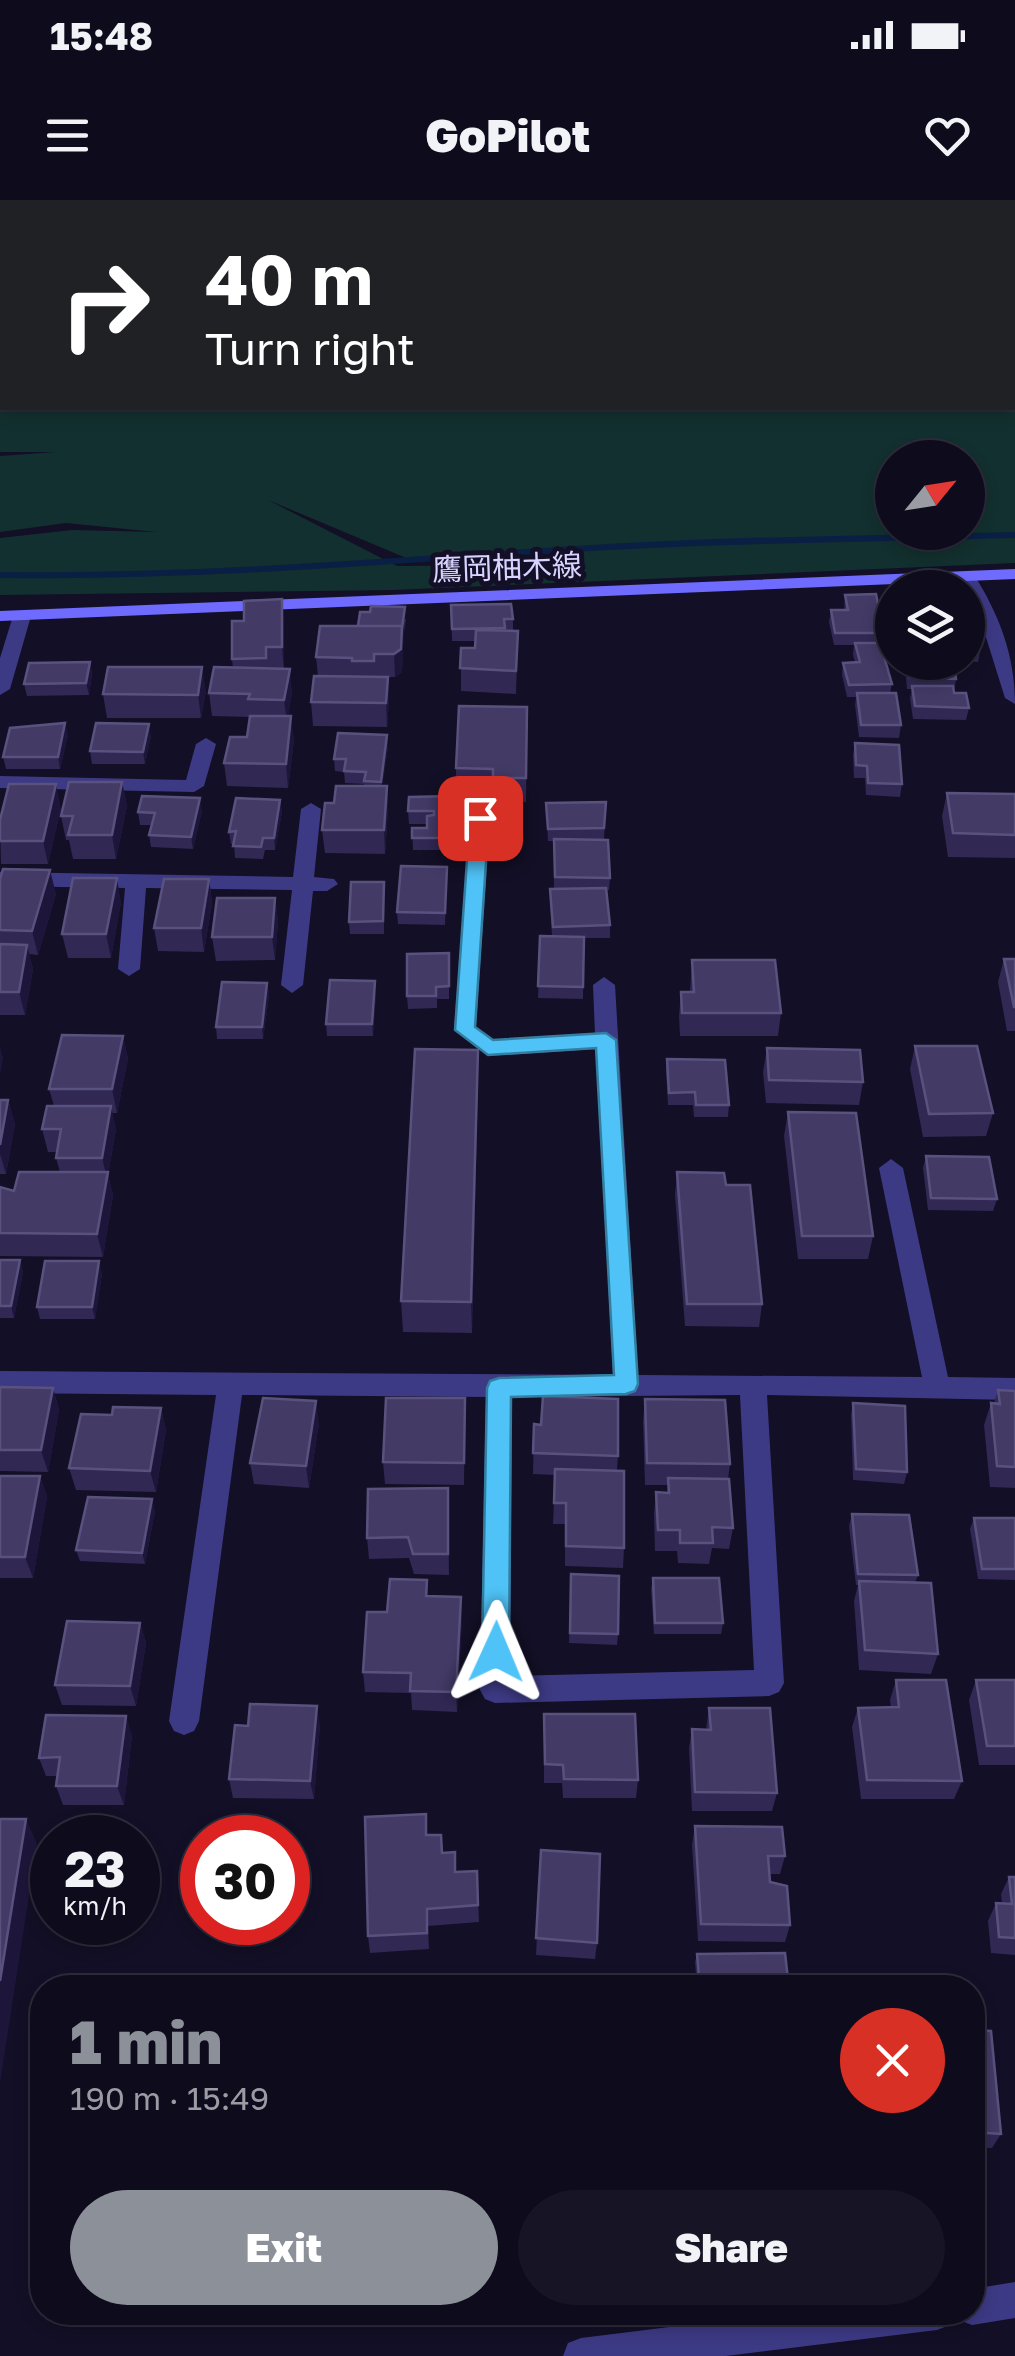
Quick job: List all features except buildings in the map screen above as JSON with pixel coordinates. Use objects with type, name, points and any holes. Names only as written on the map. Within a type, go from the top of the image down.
[{"type":"main road","name":"鷹岡柚木線","points":[[985,576],[1015,574]]},
{"type":"main road","name":"鷹岡柚木線","points":[[0,616],[875,580]]},
{"type":"street","points":[[985,609],[1015,698]]},
{"type":"street","points":[[0,689],[22,616]]},
{"type":"street","points":[[0,782],[194,786],[206,744]]},
{"type":"street","points":[[292,985],[310,809]]},
{"type":"street","points":[[480,818],[465,1030],[488,1048],[606,1040]]},
{"type":"street","points":[[0,879],[327,884]]},
{"type":"street","points":[[128,969],[136,881]]},
{"type":"street","points":[[604,986],[626,1384]]},
{"type":"street","points":[[891,1168],[937,1388]]},
{"type":"street","points":[[0,1382],[499,1388],[753,1384],[1015,1389]]},
{"type":"street","points":[[499,1388],[495,1690],[768,1683],[753,1384]]},
{"type":"street","points":[[184,1720],[230,1385]]},
{"type":"street","points":[[985,2305],[1015,2300]]},
{"type":"street","points":[[581,2356],[812,2325]]},
{"type":"green space","points":[[0,410],[1015,410],[1015,563],[393,590],[0,595],[0,538],[72,530],[156,532],[66,523],[0,532],[0,456],[56,452],[0,452]],"holes":[[[268,500],[411,560],[518,565],[397,566]]]},
{"type":"waterway","points":[[0,575],[148,575],[644,545],[1015,535]]},
{"type":"route","points":[[480,818],[465,1030],[488,1048],[606,1040],[626,1384],[499,1388],[496,1652]]}]
